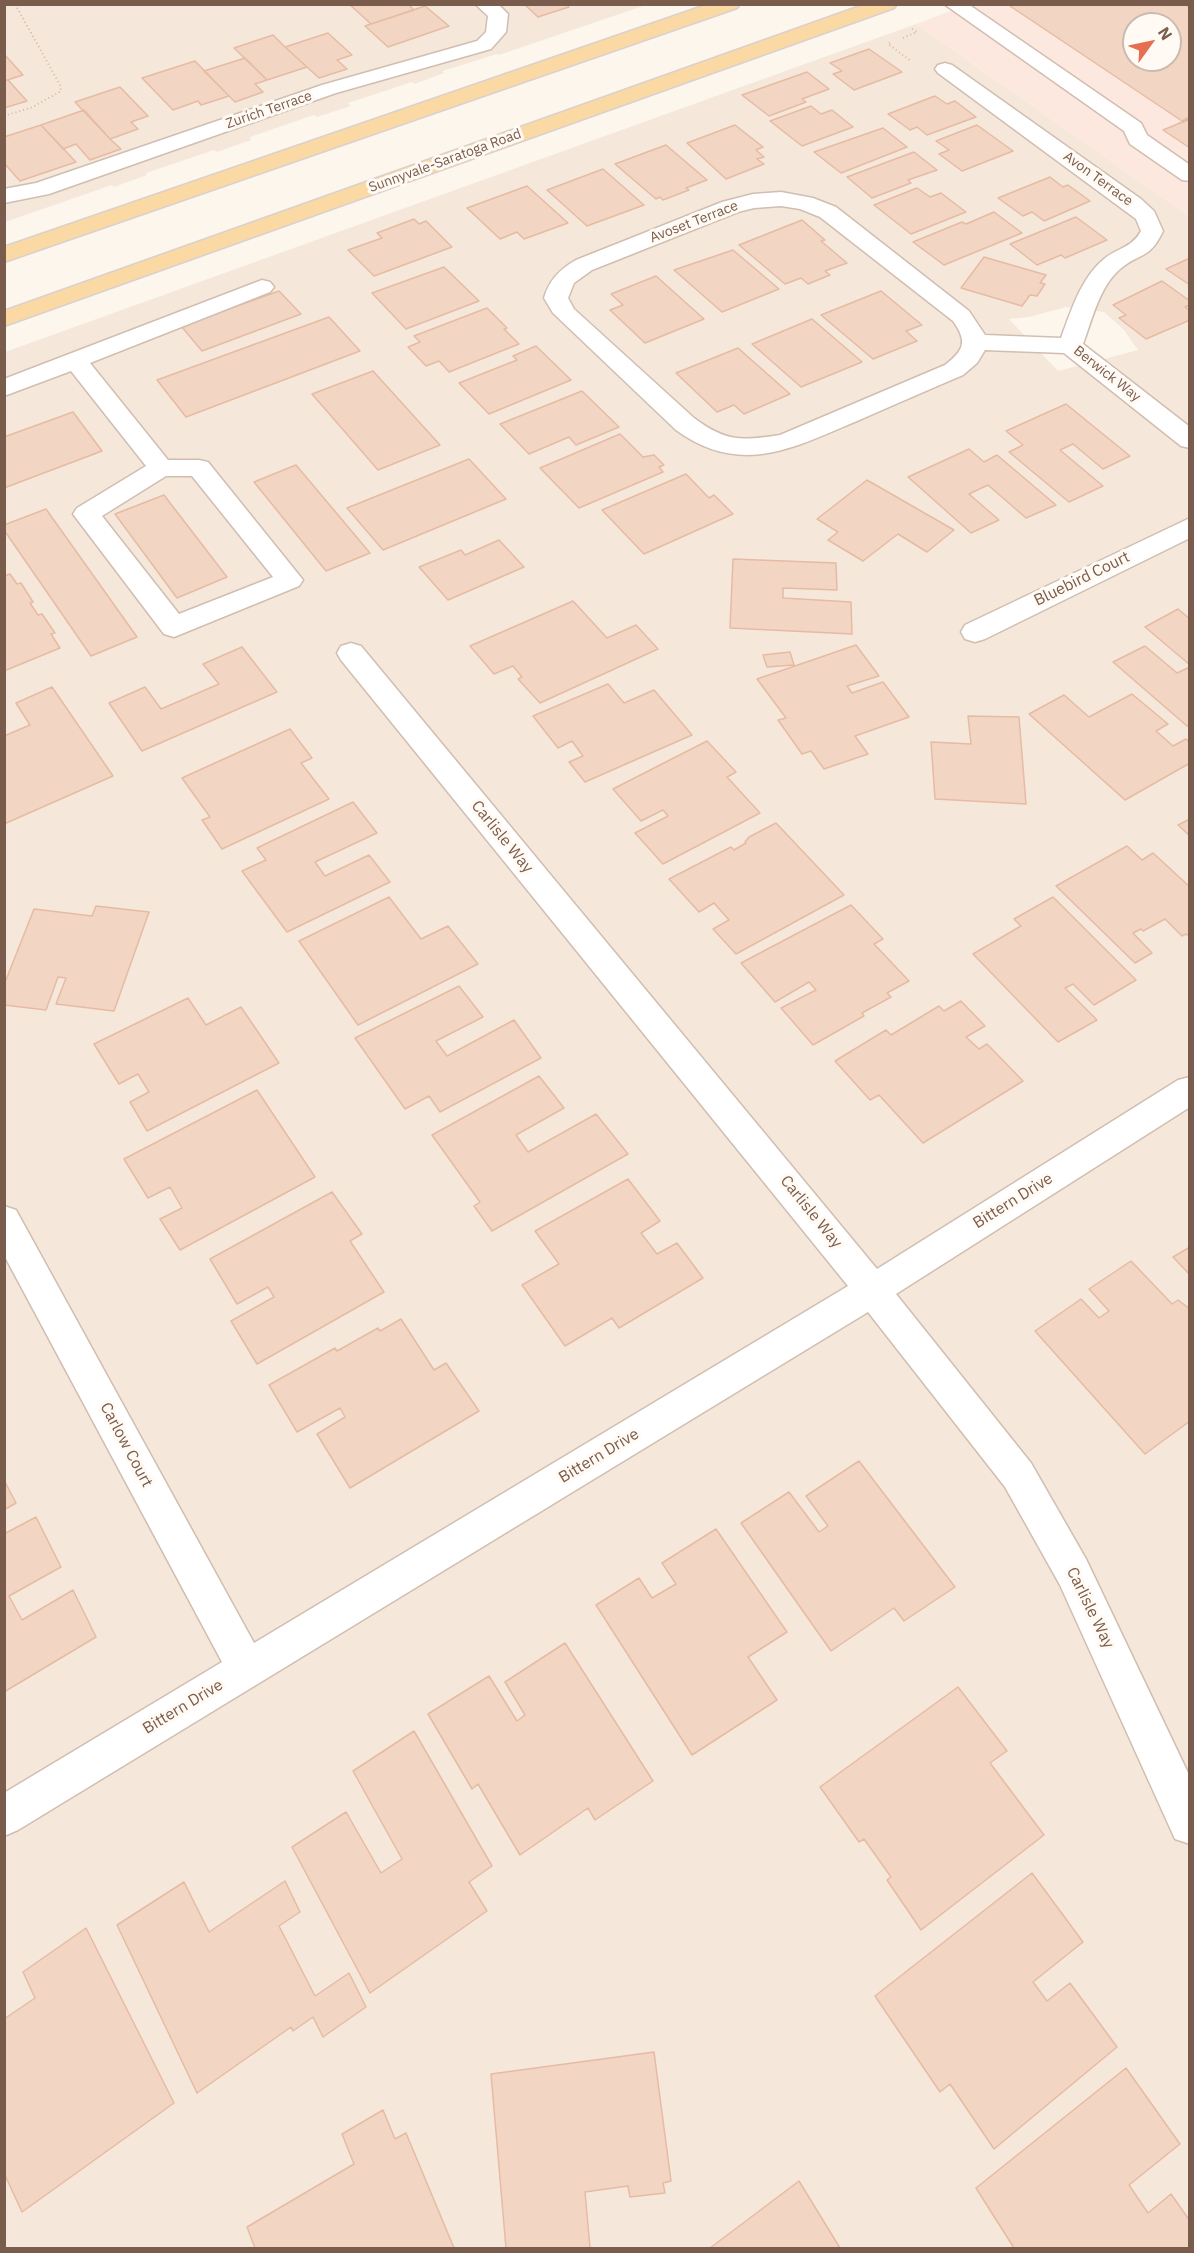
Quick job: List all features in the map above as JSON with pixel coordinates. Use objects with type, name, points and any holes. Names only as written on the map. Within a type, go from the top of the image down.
[{"type":"main road","points":[[4,255],[730,4]]},
{"type":"main road","name":"Sunnyvale-Saratoga Road","points":[[4,319],[887,4]]},
{"type":"street","name":"Zurich Terrace","points":[[4,196],[41,189],[329,89],[484,45],[495,37],[499,27],[498,14],[485,4]]},
{"type":"street","points":[[954,4],[1133,128],[1138,140],[1190,175]]},
{"type":"street","name":"Avon Terrace","points":[[945,69],[1133,204],[1146,216],[1152,231],[1148,241],[1136,253],[1109,266],[1101,276],[1070,346]]},
{"type":"street","name":"Avoset Terrace","points":[[781,199],[805,203],[828,212],[961,316],[971,329],[976,342],[971,358],[954,370],[785,442],[753,447],[724,446],[704,438],[685,423],[565,313],[556,298],[559,285],[567,275],[584,266],[730,207],[753,201],[781,199]]},
{"type":"street","points":[[4,388],[262,287]]},
{"type":"street","name":"Berwick Way","points":[[976,342],[1070,346],[1190,440]]},
{"type":"street","points":[[76,361],[161,468]]},
{"type":"street","points":[[161,468],[199,468],[290,580],[174,627],[86,514],[161,468]]},
{"type":"street","name":"Bluebird Court","points":[[975,632],[1190,527]]},
{"type":"street","name":"Carlisle Way","points":[[351,653],[873,1290],[1018,1475],[1073,1572],[1190,1824]]},
{"type":"street","name":"Bittern Drive","points":[[4,1816],[873,1290],[1190,1090]]},
{"type":"street","name":"Carlow Court","points":[[4,1221],[247,1669]]},
{"type":"path","points":[[4,116],[33,107],[61,91],[60,85],[15,4]]},
{"type":"shaded area","points":[[4,5],[646,5],[499,55],[443,71],[444,73],[414,84],[412,82],[348,103],[351,106],[317,117],[314,115],[250,137],[251,140],[217,152],[214,150],[146,173],[147,175],[114,187],[112,185],[5,222]]},
{"type":"shaded area","points":[[967,5],[1189,5],[1189,216],[916,24]]},
{"type":"shaded area","points":[[916,24],[1189,216],[1189,2248],[5,2248],[5,352]],"holes":[[[1066,307],[1104,312],[1124,330],[1138,350],[1058,371],[1009,319],[1029,317]]]},
{"type":"building","points":[[349,4],[408,4],[414,10],[371,24]]},
{"type":"building","points":[[524,4],[566,4],[569,7],[538,17]]},
{"type":"building","points":[[1015,4],[1184,4],[1190,8],[1190,117],[1182,121],[1010,6]]},
{"type":"building","points":[[425,6],[449,26],[388,47],[365,26]]},
{"type":"building","points":[[328,33],[352,55],[337,60],[347,69],[319,78],[285,47]]},
{"type":"building","points":[[273,35],[307,67],[267,80],[234,48]]},
{"type":"building","points":[[869,49],[902,72],[854,90],[833,74],[842,71],[830,63]]},
{"type":"building","points":[[4,54],[23,75],[4,81]]},
{"type":"building","points":[[245,58],[267,80],[255,84],[263,92],[235,102],[204,71]]},
{"type":"building","points":[[195,61],[229,96],[201,105],[198,101],[173,110],[142,78]]},
{"type":"building","points":[[807,72],[829,89],[802,99],[806,102],[769,116],[742,95]]},
{"type":"building","points":[[8,80],[27,101],[4,108],[4,81]]},
{"type":"building","points":[[120,87],[148,116],[131,122],[138,129],[110,139],[75,102]]},
{"type":"building","points":[[935,96],[947,104],[955,101],[976,117],[927,135],[917,127],[910,130],[888,114]]},
{"type":"building","points":[[811,106],[821,114],[832,110],[853,127],[802,146],[770,121]]},
{"type":"building","points":[[84,110],[121,149],[90,160],[76,144],[63,149],[41,125]]},
{"type":"building","points":[[1190,119],[1190,148],[1163,130]]},
{"type":"building","points":[[41,125],[76,162],[20,181],[4,163],[4,137]]},
{"type":"building","points":[[735,125],[763,147],[756,150],[764,157],[757,159],[764,164],[726,179],[687,143]]},
{"type":"building","points":[[977,125],[1013,151],[962,171],[939,154],[949,150],[936,141]]},
{"type":"building","points":[[883,128],[907,147],[841,173],[814,152]]},
{"type":"building","points":[[666,145],[707,180],[663,200],[660,197],[656,199],[615,164]]},
{"type":"building","points":[[914,152],[937,170],[908,180],[911,183],[872,198],[847,177]]},
{"type":"building","points":[[603,169],[644,205],[587,226],[547,190]]},
{"type":"building","points":[[1050,177],[1063,187],[1068,185],[1090,201],[1044,221],[1032,212],[1023,216],[998,198]]},
{"type":"building","points":[[527,186],[568,223],[524,239],[517,232],[500,239],[467,208]]},
{"type":"building","points":[[917,188],[930,197],[941,193],[966,212],[911,234],[874,205]]},
{"type":"building","points":[[994,212],[1022,233],[944,265],[913,242],[962,222],[966,224]]},
{"type":"building","points":[[1076,217],[1107,240],[1065,258],[1061,255],[1037,265],[1010,244]]},
{"type":"building","points":[[414,219],[419,224],[426,221],[452,247],[374,276],[348,250],[382,238],[377,233]]},
{"type":"building","points":[[802,220],[825,240],[821,241],[847,263],[825,271],[830,275],[808,284],[801,278],[785,284],[739,245]]},
{"type":"building","points":[[733,250],[779,289],[722,312],[674,270]]},
{"type":"building","points":[[984,257],[1046,275],[1040,283],[1045,284],[1037,296],[1030,295],[1022,306],[961,288]]},
{"type":"building","points":[[1190,258],[1190,285],[1166,269]]},
{"type":"building","points":[[444,267],[479,301],[406,329],[372,293]]},
{"type":"building","points":[[656,276],[704,319],[645,343],[610,310],[623,305],[611,294]]},
{"type":"building","points":[[1162,281],[1190,301],[1190,305],[1185,307],[1190,311],[1190,320],[1146,339],[1119,318],[1126,315],[1113,305]]},
{"type":"building","points":[[279,291],[301,314],[202,351],[181,326]]},
{"type":"building","points":[[881,291],[922,325],[906,331],[917,341],[873,359],[821,315]]},
{"type":"building","points":[[487,308],[519,344],[449,372],[439,361],[426,366],[408,347],[420,342],[414,336]]},
{"type":"building","points":[[329,317],[360,351],[186,417],[157,380]]},
{"type":"building","points":[[812,319],[862,362],[801,387],[752,344]]},
{"type":"building","points":[[536,346],[571,380],[489,414],[459,383],[517,360],[513,356]]},
{"type":"building","points":[[738,348],[790,394],[744,414],[734,405],[717,412],[676,373]]},
{"type":"building","points":[[373,371],[440,445],[378,470],[312,394]]},
{"type":"building","points":[[582,391],[619,427],[576,445],[569,437],[529,454],[500,424]]},
{"type":"building","points":[[1066,404],[1130,456],[1103,469],[1073,444],[1060,450],[1103,486],[1069,502],[1009,452],[1023,445],[1006,431]]},
{"type":"building","points":[[73,412],[102,451],[4,488],[4,437]]},
{"type":"building","points":[[620,434],[643,457],[654,455],[664,465],[659,467],[663,472],[579,508],[540,468]]},
{"type":"building","points":[[969,449],[984,462],[997,455],[1056,505],[1026,518],[988,485],[969,494],[999,520],[971,533],[908,477]]},
{"type":"building","points":[[469,459],[506,499],[383,550],[347,508]]},
{"type":"building","points":[[296,465],[370,553],[326,571],[254,482]]},
{"type":"building","points":[[686,474],[709,498],[714,495],[733,514],[644,554],[602,510]]},
{"type":"building","points":[[867,480],[954,530],[927,552],[898,534],[863,561],[828,540],[838,532],[817,519]]},
{"type":"building","points":[[164,495],[227,577],[177,598],[115,514]]},
{"type":"building","points":[[46,509],[137,637],[91,656],[4,530],[4,525]]},
{"type":"building","points":[[499,540],[524,567],[448,600],[419,567],[461,550],[465,555]]},
{"type":"building","points":[[733,559],[836,563],[837,590],[783,588],[783,598],[851,602],[852,634],[730,628]]},
{"type":"building","points":[[10,574],[17,584],[21,583],[38,615],[42,614],[55,633],[51,634],[60,648],[4,671],[4,576]]},
{"type":"building","points":[[573,601],[607,638],[636,625],[658,649],[540,703],[518,679],[522,677],[513,666],[494,674],[470,646]]},
{"type":"building","points":[[1178,609],[1190,619],[1190,665],[1145,627]]},
{"type":"building","points":[[856,645],[879,676],[847,686],[852,693],[883,682],[909,717],[855,736],[868,754],[824,769],[811,751],[802,754],[778,720],[786,718],[757,679]]},
{"type":"building","points":[[1145,646],[1177,673],[1190,667],[1190,725],[1187,726],[1113,662]]},
{"type":"building","points":[[242,647],[277,692],[142,751],[109,703],[145,687],[161,709],[219,684],[203,664]]},
{"type":"building","points":[[790,652],[794,665],[767,667],[763,655]]},
{"type":"building","points":[[608,684],[624,703],[654,690],[692,735],[585,782],[569,762],[583,756],[572,741],[558,748],[533,716]]},
{"type":"building","points":[[52,687],[113,776],[4,824],[4,736],[30,725],[16,703]]},
{"type":"building","points":[[1132,694],[1168,724],[1156,731],[1173,746],[1186,739],[1190,743],[1190,763],[1125,800],[1029,714],[1064,695],[1089,717]]},
{"type":"building","points":[[968,716],[1019,717],[1026,804],[935,799],[931,742],[971,744]]},
{"type":"building","points":[[290,729],[312,758],[301,763],[329,799],[222,849],[202,820],[210,817],[182,778]]},
{"type":"building","points":[[707,741],[736,772],[727,777],[760,813],[663,864],[635,833],[668,816],[663,810],[641,821],[613,789]]},
{"type":"building","points":[[353,802],[377,833],[315,862],[325,876],[369,855],[390,882],[287,932],[242,871],[266,860],[257,848]]},
{"type":"building","points":[[1190,819],[1190,836],[1178,825]]},
{"type":"building","points":[[776,823],[844,895],[736,954],[713,929],[729,920],[714,903],[699,912],[669,879],[731,847],[734,850],[746,843],[749,837]]},
{"type":"building","points":[[1127,846],[1142,860],[1153,853],[1190,887],[1190,937],[1186,934],[1182,936],[1165,919],[1143,931],[1141,929],[1133,933],[1152,953],[1135,963],[1056,886]]},
{"type":"building","points":[[389,897],[421,939],[448,926],[478,964],[358,1025],[299,941]]},
{"type":"building","points":[[1053,897],[1136,980],[1094,1005],[1073,984],[1065,988],[1097,1020],[1058,1042],[973,954],[1021,926],[1014,919]]},
{"type":"building","points":[[851,905],[883,939],[874,944],[909,981],[887,993],[891,997],[862,1013],[864,1016],[813,1045],[781,1008],[816,990],[809,982],[775,1002],[741,963]]},
{"type":"building","points":[[96,906],[149,912],[114,1011],[56,1004],[66,978],[58,977],[46,1010],[4,1005],[4,985],[34,909],[92,916]]},
{"type":"building","points":[[459,986],[483,1017],[436,1041],[447,1056],[514,1020],[541,1058],[440,1112],[429,1096],[405,1109],[355,1038]]},
{"type":"building","points":[[188,998],[206,1025],[241,1007],[279,1063],[147,1131],[130,1102],[149,1092],[138,1074],[119,1084],[94,1044]]},
{"type":"building","points":[[961,1001],[985,1026],[966,1037],[979,1049],[987,1044],[1023,1081],[923,1143],[879,1095],[870,1100],[835,1061],[886,1030],[891,1035],[939,1006],[944,1011]]},
{"type":"building","points":[[539,1076],[564,1108],[516,1135],[528,1152],[596,1114],[628,1154],[492,1231],[474,1206],[480,1202],[432,1135]]},
{"type":"building","points":[[257,1090],[315,1177],[180,1250],[160,1219],[182,1208],[170,1187],[148,1198],[124,1159]]},
{"type":"building","points":[[628,1179],[660,1221],[641,1233],[657,1254],[677,1243],[703,1278],[619,1328],[612,1318],[565,1346],[522,1285],[559,1264],[535,1231]]},
{"type":"building","points":[[332,1192],[362,1234],[350,1241],[384,1292],[257,1364],[231,1321],[274,1297],[268,1287],[237,1304],[210,1259]]},
{"type":"building","points":[[1190,1247],[1190,1275],[1173,1257]]},
{"type":"building","points":[[1131,1261],[1172,1304],[1178,1300],[1190,1309],[1190,1421],[1145,1454],[1035,1331],[1081,1299],[1099,1318],[1109,1311],[1089,1289]]},
{"type":"building","points":[[401,1319],[434,1370],[446,1363],[479,1411],[350,1488],[317,1434],[345,1417],[340,1408],[297,1432],[269,1385],[335,1348],[337,1351],[378,1328],[380,1331]]},
{"type":"building","points":[[859,1461],[955,1587],[904,1621],[894,1608],[831,1651],[741,1523],[789,1492],[819,1532],[828,1526],[806,1496]]},
{"type":"building","points":[[4,1480],[16,1503],[4,1510]]},
{"type":"building","points":[[36,1517],[61,1567],[9,1596],[22,1620],[73,1590],[96,1637],[4,1692],[4,1534]]},
{"type":"building","points":[[716,1529],[787,1632],[748,1657],[777,1700],[692,1755],[596,1605],[639,1578],[652,1598],[676,1584],[662,1563]]},
{"type":"building","points":[[565,1643],[653,1781],[595,1820],[588,1808],[520,1855],[478,1784],[472,1789],[428,1714],[489,1676],[517,1721],[525,1715],[505,1682]]},
{"type":"building","points":[[958,1687],[1007,1751],[990,1763],[1044,1835],[921,1930],[887,1880],[891,1877],[864,1839],[859,1842],[820,1787]]},
{"type":"building","points":[[414,1731],[492,1866],[469,1882],[487,1911],[370,1993],[292,1847],[346,1812],[381,1873],[402,1859],[353,1771]]},
{"type":"building","points":[[1032,1873],[1083,1942],[1033,1982],[1047,2001],[1070,1983],[1117,2047],[994,2149],[950,2084],[940,2092],[875,1996]]},
{"type":"building","points":[[285,1881],[300,1912],[279,1926],[315,1996],[349,1973],[366,2007],[323,2037],[313,2017],[293,2031],[291,2027],[197,2093],[117,1925],[184,1882],[209,1932]]},
{"type":"building","points":[[86,1928],[174,2103],[22,2212],[4,2173],[4,2019],[35,1998],[23,1972]]},
{"type":"building","points":[[654,2052],[671,2181],[663,2183],[665,2193],[630,2197],[628,2186],[585,2192],[590,2248],[506,2248],[491,2074]]},
{"type":"building","points":[[1126,2068],[1180,2144],[1129,2185],[1148,2213],[1171,2194],[1190,2221],[1190,2248],[1014,2248],[976,2188]]},
{"type":"building","points":[[383,2110],[395,2139],[406,2133],[454,2248],[255,2248],[247,2227],[354,2164],[342,2134]]},
{"type":"building","points":[[799,2181],[840,2248],[710,2248]]}]
